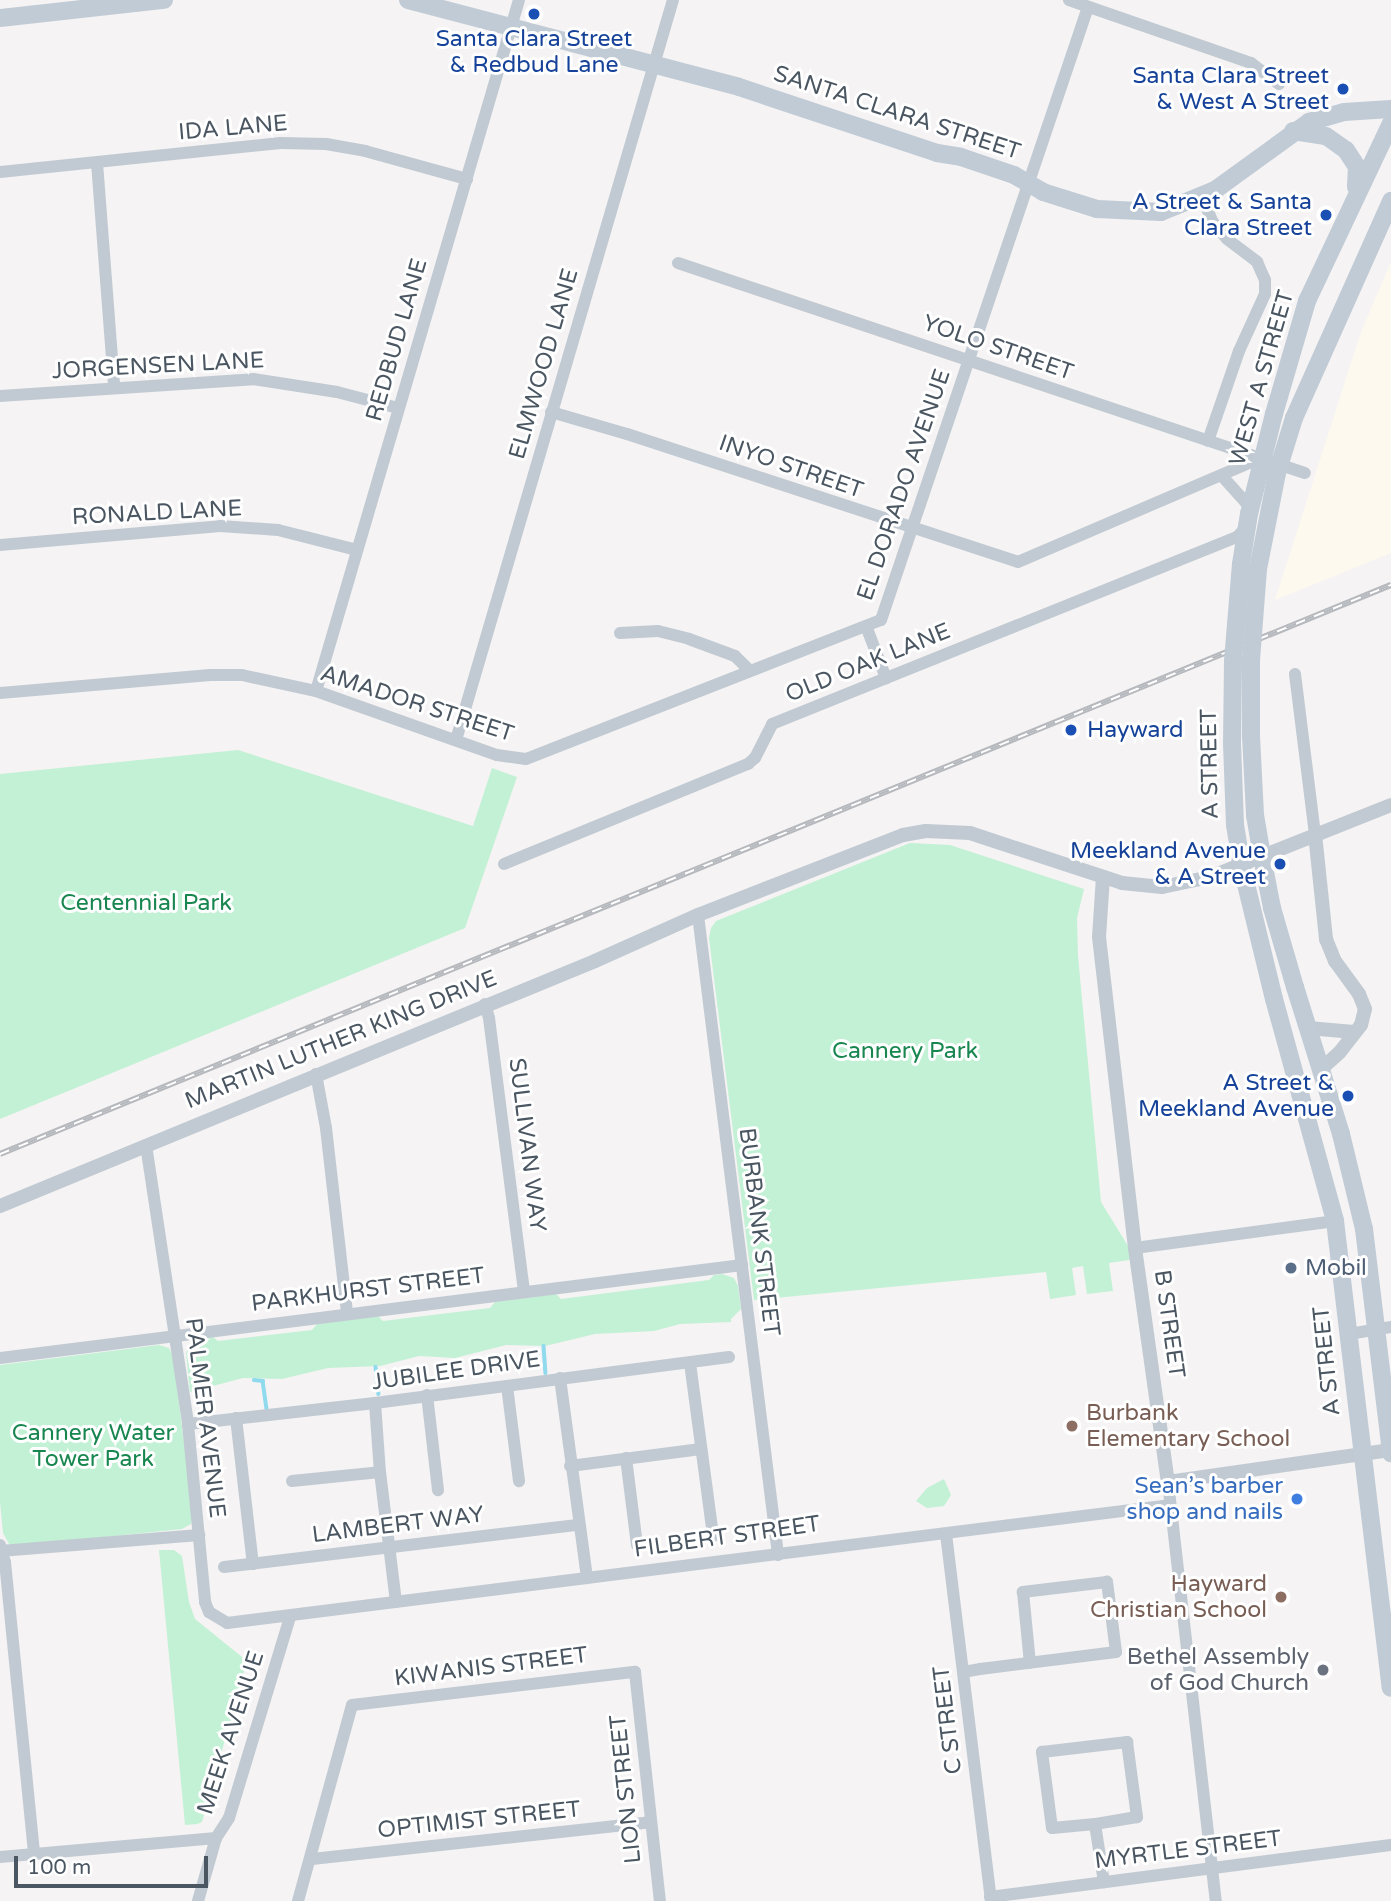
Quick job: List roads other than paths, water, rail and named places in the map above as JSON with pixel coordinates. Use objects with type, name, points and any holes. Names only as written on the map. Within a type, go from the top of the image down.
[{"type":"main road","points":[[0,18],[164,0]]},
{"type":"main road","name":"SANTA CLARA STREET","points":[[408,0],[655,62],[937,153],[961,157],[1014,175],[1030,184],[1097,209],[1129,213],[1161,212],[1202,196],[1266,156],[1293,131],[1327,115],[1373,108],[1391,109]]},
{"type":"main road","name":"WEST A STREET","points":[[1242,660],[1235,610],[1249,514],[1302,313],[1391,123]]},
{"type":"main road","points":[[1293,131],[1326,136],[1346,150],[1357,167],[1355,195]]},
{"type":"main road","name":"WEST A STREET","points":[[1242,660],[1268,511],[1294,418],[1391,201]]},
{"type":"main road","name":"A STREET","points":[[1242,660],[1255,815],[1272,908],[1321,1069],[1364,1229],[1385,1328],[1391,1452]]},
{"type":"main road","name":"A STREET","points":[[1242,660],[1235,825],[1251,911],[1327,1182],[1335,1221],[1391,1688]]},
{"type":"street","name":"REDBUD LANE","points":[[316,691],[519,0]]},
{"type":"street","name":"ELMWOOD LANE","points":[[456,740],[673,0]]},
{"type":"street","points":[[1069,0],[1251,63],[1279,85]]},
{"type":"street","name":"EL DORADO AVENUE","points":[[881,620],[1088,6]]},
{"type":"street","name":"IDA LANE","points":[[0,172],[281,143],[326,144],[397,157],[467,179]]},
{"type":"street","points":[[97,163],[114,386]]},
{"type":"street","points":[[1202,196],[1212,221],[1227,240],[1257,262],[1265,280],[1265,294],[1239,351],[1208,441]]},
{"type":"street","name":"YOLO STREET","points":[[678,263],[1305,473]]},
{"type":"street","name":"JORGENSEN LANE","points":[[0,396],[114,386],[253,379],[337,392],[398,408]]},
{"type":"street","name":"INYO STREET","points":[[551,412],[627,433],[1018,562],[1223,476]]},
{"type":"street","points":[[1249,506],[1223,476],[1261,458]]},
{"type":"street","name":"OLD OAK LANE","points":[[504,864],[748,764],[755,758],[772,724],[1237,537],[1243,531],[1261,458]]},
{"type":"street","name":"RONALD LANE","points":[[0,545],[220,526],[278,530],[357,550]]},
{"type":"street","name":"AMADOR STREET","points":[[0,693],[209,675],[255,677],[316,691],[497,755],[526,759],[881,620]]},
{"type":"street","points":[[866,626],[886,678]]},
{"type":"street","points":[[620,633],[658,631],[689,639],[735,656],[750,671]]},
{"type":"street","points":[[1295,674],[1326,939],[1335,961],[1359,994],[1365,1009],[1361,1026],[1340,1052],[1321,1069]]},
{"type":"street","name":"MARTIN LUTHER KING DRIVE","points":[[0,1206],[485,1004],[595,961],[698,915],[903,835],[926,831],[990,837],[1128,884],[1181,885],[1210,877],[1391,805]]},
{"type":"street","name":"B STREET","points":[[1103,877],[1099,937],[1135,1248],[1168,1482],[1216,1901]]},
{"type":"street","name":"BURBANK STREET","points":[[698,915],[778,1556]]},
{"type":"street","name":"SULLIVAN WAY","points":[[485,1004],[524,1292]]},
{"type":"street","points":[[1308,1028],[1354,1032]]},
{"type":"street","points":[[316,1074],[326,1128],[347,1313]]},
{"type":"street","name":"PALMER AVENUE","points":[[146,1145],[188,1424],[205,1602],[214,1616],[234,1624],[290,1617]]},
{"type":"street","points":[[1135,1248],[1335,1221]]},
{"type":"street","name":"PARKHURST STREET","points":[[0,1358],[742,1265]]},
{"type":"street","points":[[1349,1334],[1385,1328]]},
{"type":"street","name":"JUBILEE DRIVE","points":[[188,1424],[375,1403],[729,1357]]},
{"type":"street","points":[[690,1363],[713,1536]]},
{"type":"street","points":[[560,1378],[587,1578]]},
{"type":"street","points":[[507,1386],[519,1481]]},
{"type":"street","points":[[427,1395],[438,1490]]},
{"type":"street","points":[[375,1403],[380,1472],[396,1602]]},
{"type":"street","points":[[236,1418],[253,1564]]},
{"type":"street","points":[[570,1466],[701,1449]]},
{"type":"street","points":[[1168,1482],[1391,1452]]},
{"type":"street","points":[[626,1458],[637,1545]]},
{"type":"street","points":[[292,1481],[380,1472]]},
{"type":"street","name":"FILBERT STREET","points":[[290,1617],[778,1556],[819,1547],[946,1534],[1170,1505]]},
{"type":"street","name":"LAMBERT WAY","points":[[224,1567],[578,1525]]},
{"type":"street","name":"C STREET","points":[[946,1534],[990,1899]]},
{"type":"street","points":[[34,1853],[1,1549],[199,1535]]},
{"type":"street","points":[[963,1672],[1116,1652],[1107,1582],[1023,1592],[1030,1663]]},
{"type":"street","name":"MEEK AVENUE","points":[[198,1901],[216,1838],[229,1818],[290,1617]]},
{"type":"street","name":"KIWANIS STREET","points":[[312,1859],[352,1705],[635,1672]]},
{"type":"street","name":"LION STREET","points":[[635,1672],[660,1901]]},
{"type":"street","points":[[1127,1742],[1137,1817],[1095,1824],[1052,1828],[1042,1752],[1127,1742]]},
{"type":"street","name":"OPTIMIST STREET","points":[[312,1859],[650,1822]]},
{"type":"street","points":[[1095,1824],[1104,1882]]},
{"type":"street","points":[[0,1857],[216,1838]]},
{"type":"street","name":"MYRTLE STREET","points":[[990,1899],[1391,1845]]},
{"type":"street","points":[[298,1901],[312,1859]]},
{"type":"waterway","points":[[544,1346],[546,1373]]},
{"type":"waterway","points":[[376,1367],[379,1394]]},
{"type":"waterway","points":[[254,1380],[263,1381],[267,1409]]},
{"type":"railway","points":[[0,1154],[1391,585]]},
{"type":"place","name":"Santa Clara Street & Redbud Lane","points":[[534,14]]},
{"type":"place","name":"Santa Clara Street & West A Street","points":[[1343,89]]},
{"type":"place","name":"A Street & Santa Clara Street","points":[[1326,215]]},
{"type":"place","name":"Hayward","points":[[1071,730]]},
{"type":"place","name":"Meekland Avenue & A Street","points":[[1280,864]]},
{"type":"place","name":"A Street & Meekland Avenue","points":[[1348,1096]]},
{"type":"place","name":"Mobil","points":[[1291,1268]]},
{"type":"place","name":"Burbank Elementary School","points":[[1072,1426]]},
{"type":"place","name":"Sean’s barber shop and nails","points":[[1297,1499]]},
{"type":"place","name":"Hayward Christian School","points":[[1281,1597]]},
{"type":"place","name":"Bethel Assembly of God Church","points":[[1323,1670]]},
{"type":"park label","name":"Centennial Park","points":[[146,903]]},
{"type":"park label","name":"Cannery Park","points":[[905,1051]]},
{"type":"park label","name":"Cannery Water Tower Park","points":[[93,1446]]}]
